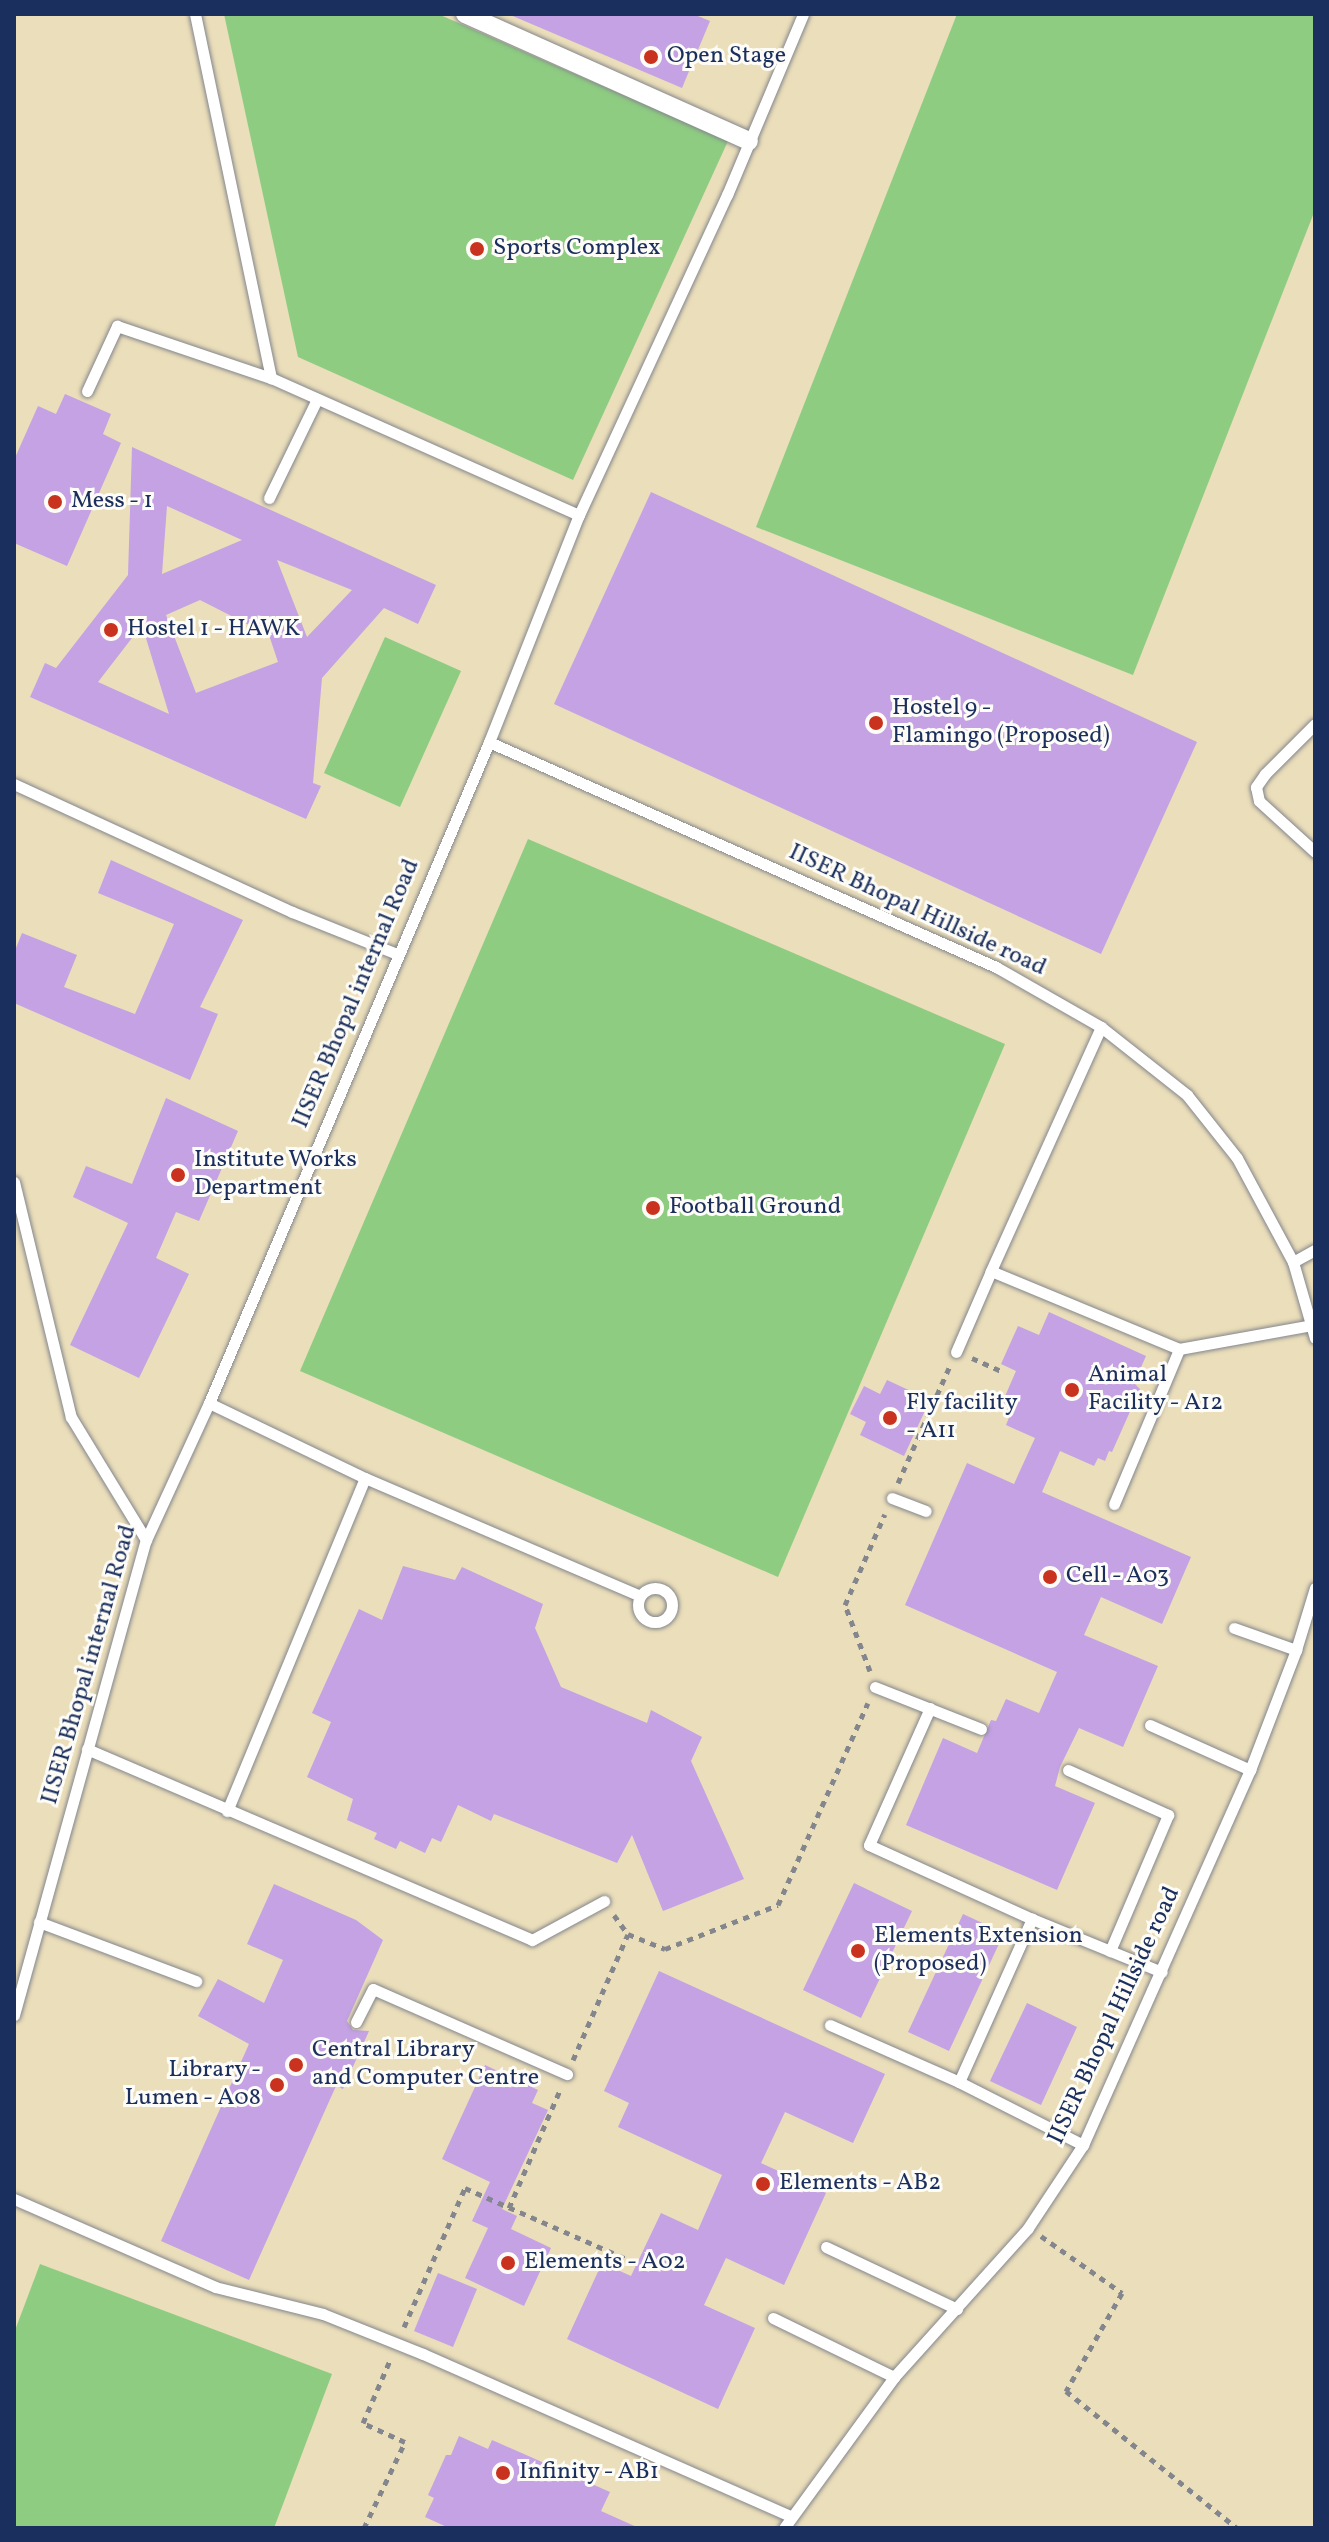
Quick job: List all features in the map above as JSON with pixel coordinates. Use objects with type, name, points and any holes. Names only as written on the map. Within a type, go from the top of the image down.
[{"type":"street","points":[[465,14],[749,141]]},
{"type":"lane","points":[[195,14],[271,378]]},
{"type":"lane","name":"IISER Bhopal internal Road","points":[[14,2015],[146,1540],[209,1403],[489,742],[579,515],[749,141],[803,14]]},
{"type":"lane","points":[[87,391],[117,326],[271,378],[579,515]]},
{"type":"lane","points":[[269,498],[317,399]]},
{"type":"lane","points":[[1315,724],[1256,787],[1259,801],[1315,852]]},
{"type":"lane","name":"IISER Bhopal Hillside road","points":[[489,742],[996,967],[1101,1027],[1187,1095],[1237,1158],[1293,1262],[1315,1338]]},
{"type":"lane","points":[[14,784],[292,912],[397,954]]},
{"type":"lane","points":[[956,1352],[1101,1027]]},
{"type":"lane","points":[[14,1182],[71,1417],[146,1540]]},
{"type":"lane","points":[[1293,1262],[1315,1250]]},
{"type":"lane","points":[[991,1271],[1179,1349],[1313,1325]]},
{"type":"lane","points":[[1114,1504],[1179,1349]]},
{"type":"lane","points":[[209,1403],[365,1478],[640,1596]]},
{"type":"lane","points":[[227,1811],[365,1478]]},
{"type":"lane","points":[[892,1498],[926,1511]]},
{"type":"lane","name":"IISER Bhopal Hillside road","points":[[784,2528],[894,2377],[1028,2228],[1083,2145],[1250,1770],[1296,1650],[1315,1588]]},
{"type":"lane","points":[[1234,1628],[1296,1650]]},
{"type":"lane","points":[[875,1687],[981,1729]]},
{"type":"lane","points":[[930,1708],[869,1845],[1032,1919],[1162,1972]]},
{"type":"lane","points":[[1150,1725],[1250,1770]]},
{"type":"lane","points":[[87,1749],[532,1940],[604,1901]]},
{"type":"lane","points":[[1068,1770],[1168,1815],[1110,1951]]},
{"type":"lane","points":[[959,2082],[1032,1919]]},
{"type":"lane","points":[[39,1922],[196,1981]]},
{"type":"lane","points":[[356,2022],[373,1989],[567,2074]]},
{"type":"lane","points":[[830,2025],[959,2082],[1083,2145]]},
{"type":"lane","points":[[14,2199],[215,2287],[323,2314],[397,2344],[791,2516]]},
{"type":"lane","points":[[826,2247],[957,2309]]},
{"type":"lane","points":[[773,2318],[894,2377]]},
{"type":"path","points":[[628,1934],[665,1949],[778,1905],[875,1687],[845,1605],[956,1352],[1004,1372]]},
{"type":"path","points":[[364,2528],[405,2442],[363,2423],[465,2188],[629,2260]]},
{"type":"path","points":[[1028,2228],[1122,2293],[1066,2391],[1237,2528]]},
{"type":"green space","name":"Sports Complex","points":[[224,14],[438,14],[728,141],[573,480],[298,357]]},
{"type":"green space","points":[[957,14],[1315,14],[1315,210],[1133,675],[756,527]]},
{"type":"green space","points":[[385,637],[461,671],[400,807],[324,773]]},
{"type":"green space","name":"Football Ground","points":[[528,839],[1005,1044],[778,1577],[300,1371]]},
{"type":"green space","points":[[40,2264],[332,2374],[274,2528],[14,2528],[14,2333]]},
{"type":"building","name":"Open Stage","points":[[508,14],[693,14],[710,21],[682,88]]},
{"type":"building","name":"Mess - 1","points":[[65,394],[111,414],[103,434],[121,443],[67,566],[14,543],[14,460],[38,406],[56,414]]},
{"type":"building","name":"Hostel 1 - HAWK","points":[[132,447],[436,585],[418,624],[384,608],[322,678],[313,783],[321,786],[306,819],[30,697],[45,663],[56,668],[128,575]],"holes":[[[167,506],[242,540],[162,574]],[[277,560],[352,590],[307,637]],[[200,600],[269,635],[278,662],[196,693],[166,615]],[[142,625],[169,714],[98,682]]]},
{"type":"building","name":"Hostel 9 - Flamingo (Proposed)","points":[[651,492],[1197,742],[1101,954],[554,704]]},
{"type":"building","points":[[111,860],[243,920],[200,1007],[218,1014],[190,1080],[14,1003],[14,953],[22,933],[77,955],[64,987],[135,1014],[174,924],[98,893]]},
{"type":"building","points":[[166,1098],[238,1131],[199,1221],[176,1212],[156,1258],[189,1274],[139,1378],[70,1345],[128,1223],[73,1197],[86,1166],[132,1184]]},
{"type":"building","points":[[1049,1312],[1146,1356],[1134,1383],[1140,1389],[1112,1452],[1109,1451],[1105,1461],[1098,1458],[1094,1466],[1060,1451],[1042,1492],[1191,1557],[1162,1624],[1101,1597],[1084,1635],[1158,1666],[1123,1747],[1079,1728],[1060,1767],[1055,1786],[1095,1803],[1057,1890],[906,1825],[943,1738],[977,1753],[991,1720],[996,1721],[1006,1699],[1039,1713],[1057,1672],[905,1605],[967,1463],[1014,1484],[1035,1438],[1006,1425],[1010,1415],[999,1410],[1016,1371],[1001,1364],[1018,1326],[1039,1335]]},
{"type":"building","name":"Fly facility - A11","points":[[887,1380],[930,1400],[904,1456],[860,1435],[866,1422],[850,1414],[864,1386],[880,1394]]},
{"type":"building","points":[[403,1566],[455,1580],[462,1567],[543,1604],[535,1628],[561,1687],[647,1723],[651,1710],[702,1737],[691,1761],[744,1879],[663,1911],[632,1835],[617,1863],[494,1814],[491,1821],[458,1805],[441,1842],[432,1838],[425,1853],[400,1841],[396,1849],[374,1839],[377,1833],[347,1820],[353,1799],[307,1777],[331,1722],[312,1713],[359,1609],[382,1620]]},
{"type":"building","name":"Elements Extension (Proposed)","points":[[854,1883],[912,1911],[861,2018],[803,1990]]},
{"type":"building","name":"Library - Lumen - A08","points":[[274,1884],[356,1920],[383,1940],[347,2021],[353,2030],[369,2031],[343,2089],[336,2086],[249,2280],[161,2241],[249,2044],[198,2016],[218,1979],[264,2003],[283,1960],[247,1944]]},
{"type":"building","points":[[963,1914],[1004,1933],[949,2051],[908,2032]]},
{"type":"building","name":"Elements - AB2","points":[[659,1971],[885,2074],[853,2143],[785,2112],[761,2163],[826,2193],[784,2285],[726,2258],[704,2305],[755,2328],[718,2409],[567,2339],[602,2263],[631,2276],[661,2213],[698,2230],[722,2175],[618,2127],[629,2103],[604,2091]]},
{"type":"building","points":[[1027,2003],[1077,2027],[1041,2105],[990,2081]]},
{"type":"building","points":[[485,2065],[538,2090],[532,2103],[548,2110],[502,2209],[517,2216],[511,2229],[551,2248],[524,2306],[465,2278],[488,2228],[472,2221],[490,2182],[442,2159]]},
{"type":"building","name":"Elements - A02","points":[[438,2273],[477,2289],[453,2347],[414,2331]]},
{"type":"building","name":"Infinity - AB1","points":[[459,2436],[488,2449],[492,2440],[610,2492],[601,2511],[639,2528],[449,2528],[425,2517],[434,2498],[428,2495],[446,2455],[451,2455]]},
{"type":"place","name":"Open Stage","points":[[651,57]]},
{"type":"place","name":"Sports Complex","points":[[477,249]]},
{"type":"place","name":"Mess - 1","points":[[55,502]]},
{"type":"place","name":"Hostel 1 - HAWK","points":[[111,630]]},
{"type":"place","name":"Hostel 9 - Flamingo (Proposed)","points":[[876,723]]},
{"type":"place","name":"Institute Works Department","points":[[178,1175]]},
{"type":"place","name":"Football Ground","points":[[653,1208]]},
{"type":"place","name":"Animal Facility - A12","points":[[1072,1390]]},
{"type":"place","name":"Fly facility - A11","points":[[890,1418]]},
{"type":"place","name":"Cell - A03","points":[[1050,1577]]},
{"type":"place","name":"Elements Extension (Proposed)","points":[[858,1951]]},
{"type":"place","name":"Central Library and Computer Centre","points":[[296,2065]]},
{"type":"place","name":"Library - Lumen - A08","points":[[277,2085]]},
{"type":"place","name":"Elements - AB2","points":[[763,2184]]},
{"type":"place","name":"Elements - A02","points":[[508,2263]]},
{"type":"place","name":"Infinity - AB1","points":[[503,2473]]}]
